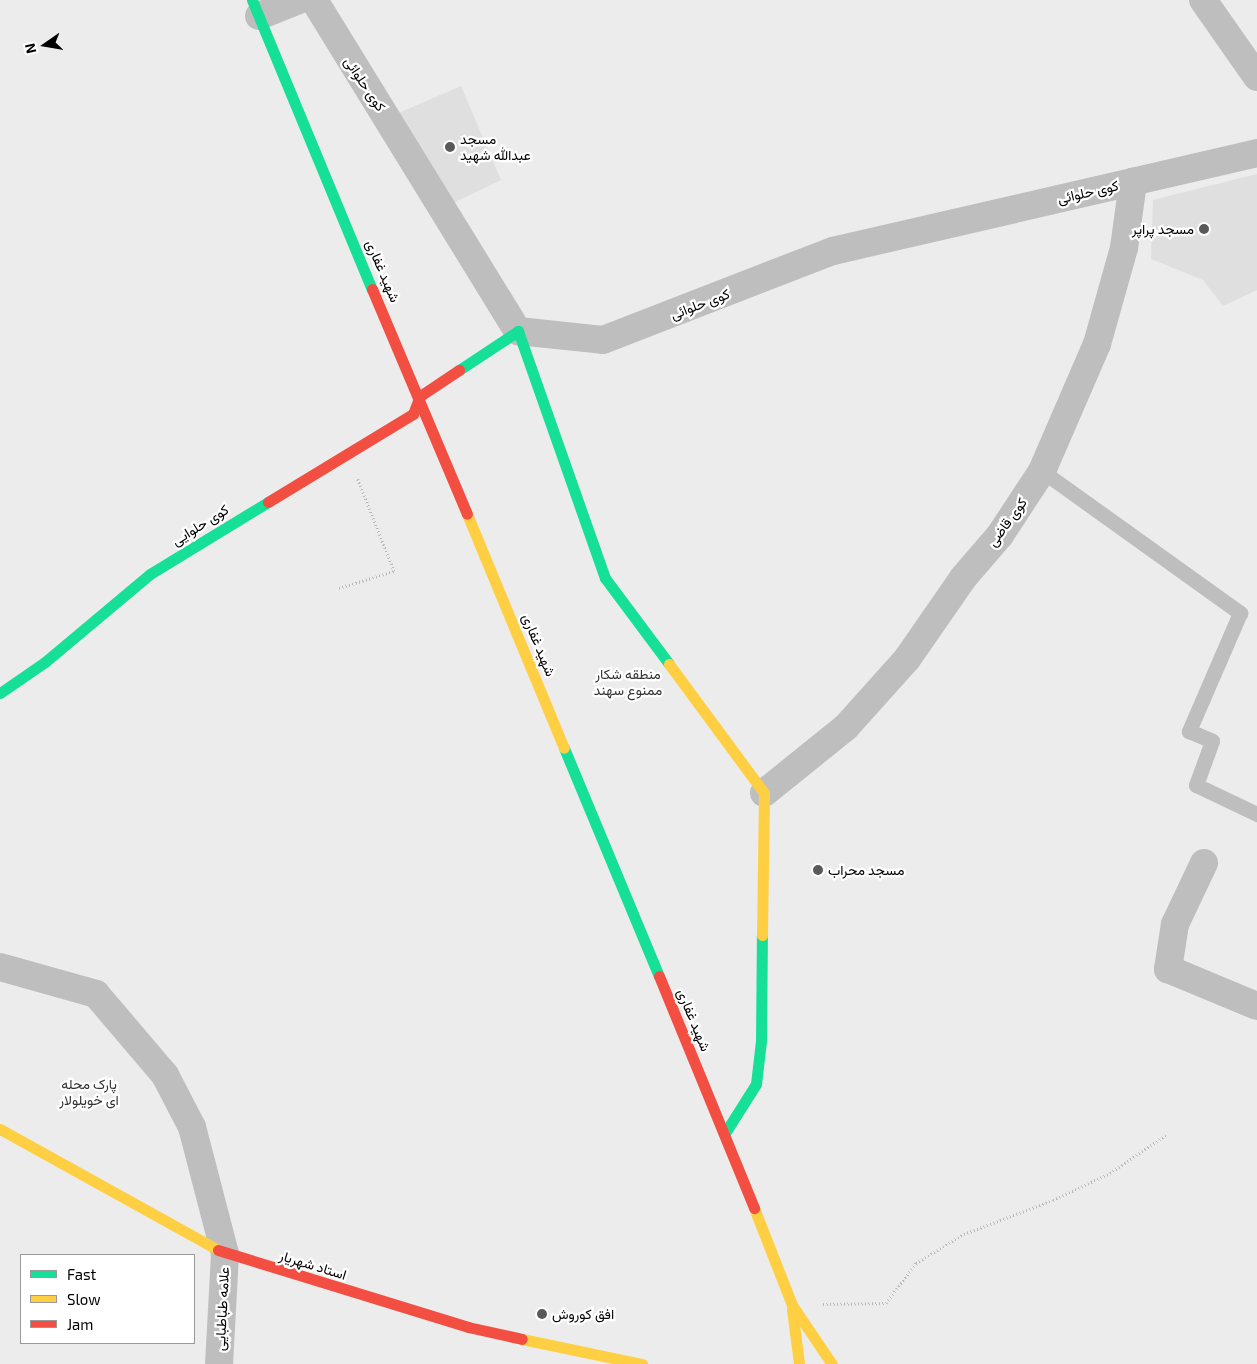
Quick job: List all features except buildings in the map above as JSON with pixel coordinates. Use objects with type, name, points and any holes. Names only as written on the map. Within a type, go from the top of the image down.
[{"type":"main road","name":"شهید غفاری","points":[[255,8],[420,396],[725,1133],[792,1305],[832,1364]]},
{"type":"main road","points":[[420,396],[518,332],[605,578],[764,793],[761,1041],[756,1084],[725,1133]]},
{"type":"main road","name":"کوی حلوایی","points":[[0,693],[44,662],[150,574],[349,455],[413,414],[420,396]]},
{"type":"main road","name":"استاد شهریار","points":[[0,1129],[225,1254],[468,1327],[642,1364]]},
{"type":"main road","name":"شهید غفاری","points":[[792,1305],[799,1364]]},
{"type":"street","points":[[255,8],[299,0]]},
{"type":"street","name":"کوی حلوائی","points":[[314,0],[518,332],[603,340],[833,251],[1257,153]]},
{"type":"street","points":[[1203,0],[1257,77]]},
{"type":"street","name":"کوی قاضی","points":[[764,793],[846,727],[907,658],[962,578],[1000,535],[1042,471],[1098,344],[1124,248],[1133,182]]},
{"type":"street","points":[[1204,863],[1175,924],[1168,969],[1257,1006]]},
{"type":"street","name":"علامه طباطبایی","points":[[0,967],[96,994],[165,1075],[192,1127],[225,1254],[219,1364]]},
{"type":"lane","points":[[1042,471],[1240,613],[1189,731],[1212,741],[1196,785],[1257,814]]},
{"type":"path","points":[[339,588],[394,572],[349,455]]},
{"type":"path","points":[[792,1305],[886,1303],[916,1263],[964,1234],[1053,1200],[1110,1174],[1166,1135]]},
{"type":"green space","name":"منطقه شکار ممنوع سهند","points":[[0,0],[1257,0],[1257,1364],[0,1364]]},
{"type":"traffic: fast","points":[[252,0],[372,289]]},
{"type":"traffic: fast","points":[[459,370],[518,331],[605,578],[669,664]]},
{"type":"traffic: fast","points":[[0,693],[45,662],[150,574],[268,502]]},
{"type":"traffic: fast","points":[[564,748],[659,976]]},
{"type":"traffic: fast","points":[[725,1133],[756,1084],[761,1041],[762,935]]},
{"type":"traffic: slow","points":[[467,514],[564,748]]},
{"type":"traffic: slow","points":[[669,664],[764,793],[762,935]]},
{"type":"traffic: slow","points":[[0,1129],[218,1250]]},
{"type":"traffic: slow","points":[[754,1208],[792,1305],[832,1364]]},
{"type":"traffic: slow","points":[[792,1309],[799,1364]]},
{"type":"traffic: slow","points":[[522,1339],[642,1364]]},
{"type":"traffic: jam","points":[[372,289],[467,514]]},
{"type":"traffic: jam","points":[[268,502],[413,414],[420,396],[459,370]]},
{"type":"traffic: jam","points":[[659,976],[754,1208]]},
{"type":"traffic: jam","points":[[218,1250],[468,1327],[522,1339]]},
{"type":"place","name":"مسجد عبدالله شهید","points":[[450,147]]},
{"type":"place","name":"مسجد پراپر","points":[[1204,229]]},
{"type":"place","name":"مسجد محراب","points":[[818,870]]},
{"type":"place","name":"افق کوروش","points":[[542,1314]]},
{"type":"park label","name":"پارک محله ای خویلولار","points":[[89,1092]]}]
